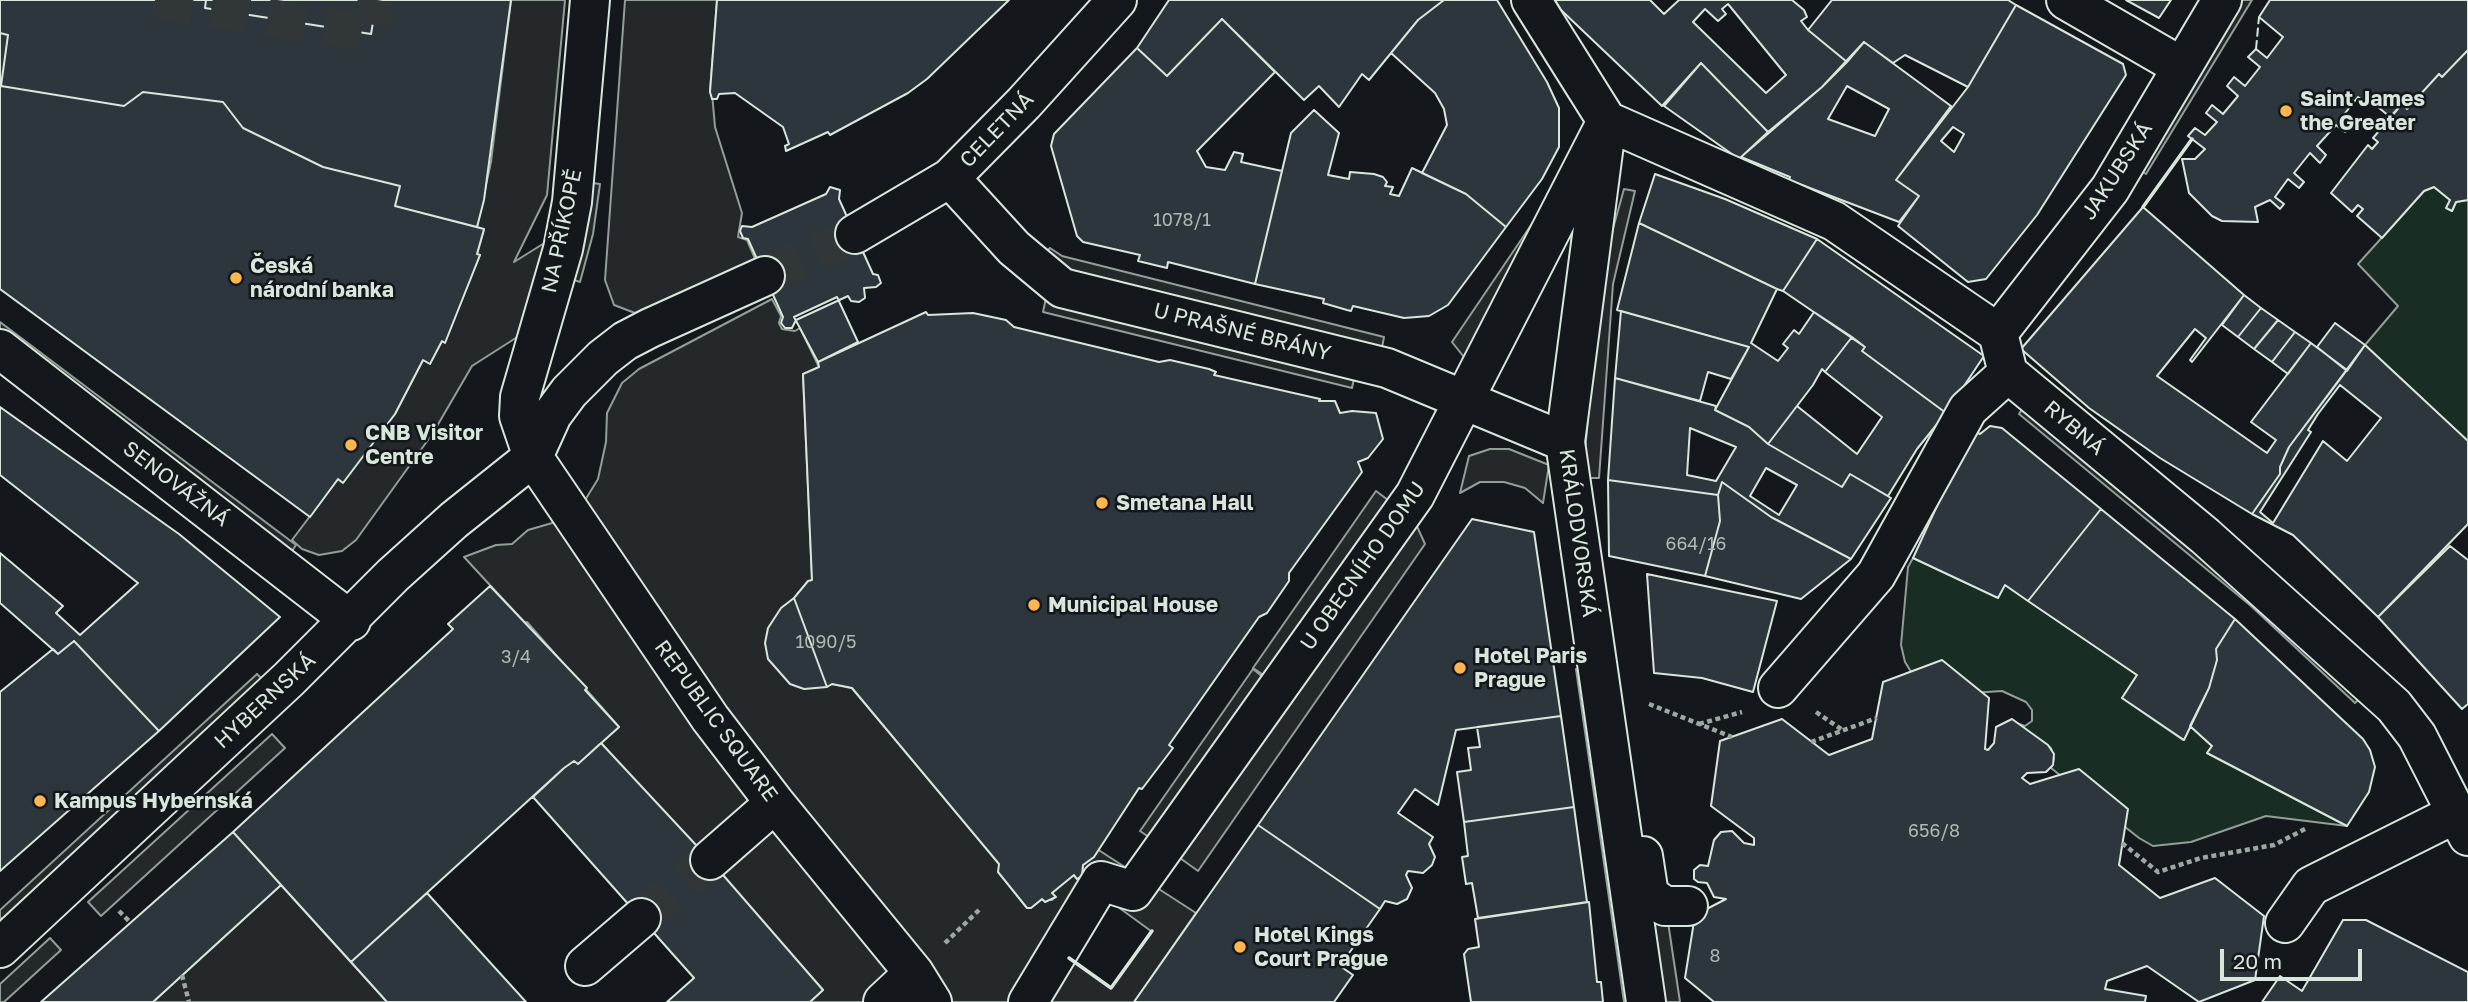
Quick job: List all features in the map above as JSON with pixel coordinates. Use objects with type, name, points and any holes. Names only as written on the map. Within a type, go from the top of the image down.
[{"type":"street","name":"NA PŘÍKOPĚ","points":[[533,457],[519,416],[520,397],[563,250],[572,202],[590,0]]},
{"type":"street","name":"CELETNÁ","points":[[855,234],[950,178],[1024,103],[1117,0]]},
{"type":"street","points":[[1531,0],[1607,121],[1834,221],[1998,332],[2008,373],[1968,409],[1876,575],[1778,688]]},
{"type":"street","points":[[2066,0],[2182,67]]},
{"type":"street","name":"JAKUBSKÁ","points":[[1998,332],[2110,189],[2222,0]]},
{"type":"street","name":"U OBECNÍHO DOMU","points":[[1028,1002],[1101,881],[1133,891],[1415,495],[1607,121]]},
{"type":"street","name":"KRÁLODVORSKÁ","points":[[1607,121],[1565,442],[1646,1002]]},
{"type":"street","name":"U PRAŠNÉ BRÁNY","points":[[950,178],[1014,248],[1062,288],[1387,368],[1565,442]]},
{"type":"street","points":[[533,457],[552,415],[569,392],[625,341],[765,276]]},
{"type":"street","name":"SENOVÁŽNÁ","points":[[0,349],[351,621]]},
{"type":"street","name":"RYBNÁ","points":[[2008,373],[2205,536],[2394,706],[2417,736],[2462,825]]},
{"type":"street","name":"HYBERNSKÁ","points":[[2,941],[351,621],[403,566],[533,457]]},
{"type":"street","name":"REPUBLIC SQUARE","points":[[533,457],[710,718],[923,988],[883,1002]]},
{"type":"street","points":[[1608,734],[1640,799],[1644,871],[1649,895],[1665,906],[1688,906]]},
{"type":"street","points":[[709,860],[775,803]]},
{"type":"street","points":[[2285,923],[2311,886],[2462,825]]},
{"type":"street","points":[[585,966],[641,918]]},
{"type":"path","points":[[1645,702],[1732,737]]},
{"type":"path","points":[[1811,742],[1877,718]]},
{"type":"path","points":[[2122,844],[2158,872],[2201,858],[2274,845],[2307,828]]},
{"type":"path","points":[[119,911],[130,922]]},
{"type":"path","points":[[182,975],[189,1002]]},
{"type":"green space","points":[[2434,187],[2450,200],[2447,208],[2452,211],[2456,202],[2468,200],[2468,441],[2365,345],[2398,306],[2358,264],[2424,191]]},
{"type":"green space","points":[[1913,558],[1978,588],[2005,585],[2137,675],[2122,698],[2183,740],[2190,726],[2212,746],[2207,753],[2347,826],[2266,816],[2191,842],[2153,846],[2139,838],[2051,768],[2054,759],[2051,748],[2016,723],[2025,726],[2032,721],[2032,710],[2026,702],[2002,691],[1926,696],[1905,662],[1901,645],[1908,567]]},
{"type":"shaded area","points":[[511,0],[565,0],[547,195],[514,262],[554,237],[522,334],[472,366],[433,433],[356,540],[342,551],[319,555],[302,549],[292,540],[338,479],[342,482],[395,414],[423,360],[430,363],[442,341],[445,342],[480,255],[477,254],[484,230],[477,227],[491,162]]},
{"type":"shaded area","points":[[625,0],[717,0],[710,91],[715,127],[742,213],[738,237],[747,240],[756,261],[635,313],[614,305],[605,280]]},
{"type":"shaded area","points":[[2236,0],[2252,0],[2146,174],[2133,166]]},
{"type":"shaded area","points":[[1571,166],[1471,366],[1452,342]]},
{"type":"shaded area","points":[[584,182],[600,184],[593,234],[580,282],[566,277]]},
{"type":"shaded area","points":[[1624,189],[1635,191],[1613,284],[1599,478],[1583,478],[1599,279]]},
{"type":"shaded area","points":[[1050,248],[1062,256],[1384,337],[1381,353],[1079,277],[1041,257]]},
{"type":"shaded area","points":[[1046,298],[1355,374],[1352,388],[1043,312]]},
{"type":"shaded area","points":[[772,299],[781,316],[779,323],[782,329],[795,331],[800,328],[819,367],[803,375],[812,580],[798,593],[827,686],[832,684],[852,688],[999,863],[999,872],[1026,907],[1032,907],[1042,899],[1052,900],[1055,897],[1052,893],[1073,875],[1077,879],[1082,876],[1083,865],[1094,857],[1097,849],[1196,913],[1134,1002],[810,1002],[823,990],[601,743],[619,727],[527,622],[525,623],[464,557],[496,545],[512,544],[528,530],[566,519],[579,510],[598,479],[606,442],[607,413],[622,383],[639,369]],"holes":[[[1107,899],[1151,931],[1111,988],[1066,957]]]},
{"type":"shaded area","points":[[0,322],[296,545],[288,557],[0,340]]},
{"type":"shaded area","points":[[2026,403],[2366,692],[2355,703],[2251,606],[2019,414]]},
{"type":"shaded area","points":[[1490,449],[1509,449],[1549,465],[1543,503],[1525,488],[1504,482],[1480,482],[1460,493],[1469,456]]},
{"type":"shaded area","points":[[1376,491],[1388,500],[1265,676],[1253,668]]},
{"type":"shaded area","points":[[1410,511],[1425,544],[1198,871],[1173,853]]},
{"type":"shaded area","points":[[1590,668],[1638,1002],[1624,1002],[1576,669]]},
{"type":"shaded area","points":[[1253,669],[1264,678],[1153,840],[1140,831]]},
{"type":"shaded area","points":[[257,674],[266,683],[5,923],[0,917],[0,910]]},
{"type":"shaded area","points":[[272,734],[285,748],[101,916],[88,902]]},
{"type":"shaded area","points":[[281,885],[387,1002],[153,1002]]},
{"type":"shaded area","points":[[1647,885],[1668,922],[1680,1002],[1664,1002]]},
{"type":"shaded area","points":[[50,938],[61,950],[4,1002],[0,1002],[0,984]]},
{"type":"building","points":[[0,0],[206,0],[205,8],[371,34],[377,0],[511,0],[484,200],[477,227],[395,206],[400,186],[323,167],[243,128],[223,102],[143,92],[124,106],[1,86],[8,35],[0,33]]},
{"type":"building","points":[[206,0],[377,0],[371,34],[205,8]]},
{"type":"building","points":[[717,0],[1009,0],[927,79],[908,93],[830,135],[828,132],[786,151],[785,146],[789,144],[783,127],[735,93],[719,94],[717,99],[712,99],[710,92]]},
{"type":"building","points":[[1169,0],[1444,0],[1418,20],[1369,80],[1362,74],[1339,107],[1319,86],[1304,100],[1222,19],[1167,76],[1137,48]]},
{"type":"building","points":[[1444,0],[1497,0],[1547,82],[1559,108],[1559,147],[1542,179],[1506,227],[1466,194],[1422,173],[1447,125],[1444,109],[1435,93],[1391,53],[1418,20]]},
{"type":"building","points":[[1555,0],[1650,0],[1664,14],[1679,0],[1792,0],[1804,10],[1807,17],[1801,21],[1808,30],[1847,62],[1822,87],[1768,132],[1701,63],[1662,106],[1561,10]],"holes":[[[1728,4],[1786,75],[1766,93],[1693,22],[1705,9],[1718,21],[1726,14],[1722,9]]]},
{"type":"building","points":[[1832,0],[2008,0],[2016,5],[1968,87],[1905,55],[1893,63],[1864,42],[1847,62],[1808,30]]},
{"type":"building","points":[[2126,0],[2171,0],[2159,18]]},
{"type":"building","name":"Saint James the Greater","points":[[2270,0],[2468,0],[2468,50],[2442,77],[2439,74],[2407,109],[2402,104],[2390,117],[2372,102],[2368,105],[2358,97],[2342,117],[2351,126],[2345,132],[2336,125],[2317,146],[2326,155],[2320,163],[2310,153],[2294,173],[2304,182],[2299,188],[2288,179],[2275,197],[2284,204],[2280,209],[2270,200],[2255,207],[2258,222],[2222,221],[2212,216],[2189,193],[2182,159],[2195,159],[2205,149],[2188,136],[2195,128],[2205,135],[2217,122],[2206,113],[2212,105],[2223,114],[2238,96],[2227,86],[2234,77],[2245,86],[2260,67],[2248,57],[2256,49],[2267,58],[2283,37],[2259,17]]},
{"type":"building","points":[[2016,5],[2123,64],[2126,75],[2037,215],[1986,279],[1968,282],[1898,226],[1919,196],[1896,180],[1968,87]],"holes":[[[1953,127],[1964,134],[1954,152],[1941,141]]]},
{"type":"building","points":[[1222,19],[1275,72],[1197,151],[1206,167],[1225,170],[1234,152],[1243,154],[1241,162],[1282,171],[1255,284],[1168,262],[1167,268],[1138,261],[1140,255],[1083,242],[1077,236],[1051,146],[1054,134],[1137,48],[1167,76]]},
{"type":"building","name":"Česká národní banka","points":[[0,33],[8,35],[1,86],[124,106],[143,92],[223,102],[243,128],[323,167],[400,186],[395,206],[484,229],[477,254],[480,255],[445,343],[442,341],[430,364],[423,360],[395,414],[343,483],[338,479],[310,517],[0,289]]},
{"type":"building","points":[[1864,42],[1951,106],[1896,180],[1919,196],[1899,222],[1789,180],[1790,177],[1741,157],[1822,87]],"holes":[[[1847,86],[1889,109],[1875,136],[1828,119]]]},
{"type":"building","points":[[2468,50],[2468,200],[2456,202],[2452,211],[2446,208],[2450,200],[2434,187],[2424,191],[2382,238],[2357,216],[2363,209],[2358,205],[2352,212],[2331,193],[2368,145],[2372,149],[2378,142],[2373,138],[2402,104],[2407,109],[2439,74],[2442,77]]},
{"type":"building","points":[[1701,63],[1768,132],[1739,159],[1664,106]]},
{"type":"building","points":[[1314,110],[1339,133],[1328,175],[1349,179],[1350,172],[1374,174],[1383,177],[1387,182],[1385,186],[1393,187],[1390,194],[1399,196],[1412,168],[1466,194],[1506,227],[1448,305],[1429,316],[1404,318],[1353,306],[1351,311],[1323,303],[1324,299],[1255,284],[1291,133]]},
{"type":"building","points":[[1655,174],[1725,199],[1817,239],[1783,291],[1777,289],[1639,223]]},
{"type":"building","points":[[830,187],[840,190],[839,199],[873,274],[878,275],[881,283],[876,287],[864,288],[865,298],[859,302],[851,301],[848,296],[796,320],[792,328],[785,328],[781,323],[783,317],[748,239],[743,238],[740,231],[742,226],[752,227],[826,194]]},
{"type":"building","points":[[2143,207],[2244,295],[2192,362],[2190,360],[2206,338],[2195,329],[2157,376],[2267,453],[2276,440],[2251,422],[2311,343],[2347,370],[2289,447],[2280,467],[2280,474],[2252,514],[2160,458],[2089,408],[2021,349]]},
{"type":"building","points":[[1639,223],[1777,289],[1751,343],[1778,361],[1788,348],[1783,344],[1794,330],[1799,334],[1814,312],[1852,337],[1825,372],[1822,369],[1768,444],[1749,427],[1715,410],[1749,347],[1617,310]]},
{"type":"building","points":[[1817,239],[1984,356],[1946,413],[1862,351],[1865,347],[1783,291]]},
{"type":"building","points":[[2244,295],[2261,308],[2238,337],[2222,325]]},
{"type":"building","points":[[837,297],[858,342],[818,362],[794,317]]},
{"type":"building","points":[[2261,308],[2278,320],[2254,349],[2238,337]]},
{"type":"building","points":[[1621,311],[1749,347],[1731,379],[1708,372],[1700,401],[1615,378]]},
{"type":"building","name":"Municipal House","points":[[926,312],[928,315],[973,313],[1006,320],[1014,327],[1159,362],[1170,360],[1209,369],[1216,372],[1214,375],[1320,399],[1319,401],[1335,401],[1340,413],[1376,413],[1383,439],[1368,458],[1358,462],[1362,472],[1289,573],[1289,581],[1267,613],[1259,617],[1169,745],[1173,748],[1142,789],[1139,788],[1094,857],[1083,865],[1082,876],[1077,879],[1074,875],[1052,893],[1056,897],[1045,902],[1042,899],[1031,908],[1027,908],[998,872],[999,864],[852,688],[832,684],[827,687],[794,598],[808,581],[812,580],[803,374],[819,367],[818,362]]},
{"type":"building","points":[[2278,320],[2295,332],[2272,362],[2254,349]]},
{"type":"building","points":[[2335,323],[2365,345],[2347,371],[2317,347]]},
{"type":"building","points":[[2295,332],[2311,343],[2288,374],[2272,362]]},
{"type":"building","points":[[1852,337],[1865,347],[1862,351],[1946,413],[1917,449],[1888,496],[1850,474],[1842,487],[1768,444],[1797,406],[1857,454],[1882,417],[1825,372]]},
{"type":"building","points":[[2365,345],[2468,441],[2468,524],[2378,617],[2293,535],[2252,514],[2280,474],[2280,467],[2289,447]],"holes":[[[2340,385],[2381,418],[2347,461],[2323,441],[2273,523],[2260,512],[2311,432],[2308,430],[2318,414]]]},
{"type":"building","points":[[1615,378],[1716,406],[1715,410],[1749,427],[1768,444],[1842,487],[1850,474],[1891,498],[1851,559],[1771,517],[1722,482],[1718,495],[1608,480]],"holes":[[[1690,428],[1736,447],[1716,481],[1687,475]],[[1766,468],[1797,485],[1779,515],[1750,496]]]},
{"type":"building","points":[[0,407],[179,534],[280,617],[159,731],[74,641],[58,654],[0,603],[0,553],[63,606],[56,613],[80,635],[138,583],[0,475]]},
{"type":"building","points":[[1990,426],[2002,428],[2101,509],[2028,601],[2005,585],[1998,598],[1913,558],[1972,430],[1980,434]]},
{"type":"building","points":[[1608,480],[1718,495],[1720,521],[1705,576],[1609,556]]},
{"type":"building","points":[[1722,482],[1771,517],[1851,559],[1801,599],[1705,576],[1720,521],[1718,495]]},
{"type":"building","points":[[2101,509],[2235,619],[2216,649],[2217,660],[2209,688],[2184,740],[2122,698],[2137,675],[2028,601]]},
{"type":"building","name":"Hotel Paris Prague","points":[[1472,519],[1534,532],[1561,716],[1456,730],[1438,805],[1415,789],[1398,813],[1433,837],[1429,844],[1435,857],[1432,865],[1423,873],[1408,871],[1406,875],[1412,888],[1407,899],[1397,904],[1385,901],[1380,909],[1258,825]]},
{"type":"building","points":[[2450,546],[2468,560],[2468,704],[2462,709],[2378,617]]},
{"type":"building","points":[[1647,574],[1777,601],[1753,692],[1702,678],[1654,673]]},
{"type":"building","points":[[490,586],[587,688],[585,690],[619,727],[578,764],[574,761],[564,768],[351,962],[233,832],[453,629],[448,624]]},
{"type":"building","points":[[794,598],[827,687],[804,689],[790,684],[768,659],[765,643],[768,628],[781,608]]},
{"type":"building","points":[[2235,619],[2363,739],[2370,750],[2375,767],[2369,792],[2347,826],[2207,753],[2212,746],[2190,726],[2209,688],[2217,660],[2216,649]]},
{"type":"building","name":"Kampus Hybernská","points":[[74,641],[159,731],[0,871],[0,692],[53,649],[58,654]]},
{"type":"building","points":[[1942,660],[1989,698],[1985,749],[1988,750],[1994,743],[1996,727],[2012,719],[2048,745],[2054,754],[2053,765],[2046,772],[2027,773],[2022,778],[2030,784],[2079,769],[2128,809],[2119,865],[2160,898],[2215,878],[2264,916],[2255,980],[2199,1002],[2147,966],[2107,981],[2105,989],[2146,996],[2145,1002],[1714,1002],[1685,978],[1695,915],[1726,899],[1714,897],[1707,883],[1694,879],[1694,870],[1700,865],[1708,866],[1714,840],[1721,832],[1732,831],[1744,843],[1754,845],[1754,838],[1711,806],[1720,741],[1782,719],[1829,755],[1872,739],[1883,682]]},
{"type":"building","points":[[1561,716],[1574,807],[1464,822],[1457,772],[1471,770],[1468,748],[1480,747],[1477,727]]},
{"type":"building","points":[[601,743],[710,860],[823,990],[810,1002],[667,1002],[694,978],[533,797],[564,768],[574,761],[578,764]]},
{"type":"building","points":[[1574,807],[1587,902],[1478,918],[1472,883],[1466,884],[1462,857],[1468,856],[1464,822]]},
{"type":"building","points":[[1258,825],[1380,909],[1340,966],[1353,975],[1334,1002],[1134,1002]]},
{"type":"building","points":[[233,832],[281,885],[153,1002],[41,1002]]},
{"type":"building","points":[[427,893],[526,1002],[387,1002],[351,962]]},
{"type":"building","points":[[1589,902],[1597,982],[1601,982],[1603,1002],[1471,1002],[1464,954],[1468,949],[1479,947],[1475,919]]},
{"type":"building","points":[[2343,920],[2366,920],[2468,972],[2468,1002],[2262,1002],[2280,976],[2302,991]]},
{"type":"tunnel","points":[[155,0],[371,34],[377,0]]},
{"type":"tunnel","points":[[765,276],[855,234]]},
{"type":"tunnel","points":[[641,918],[710,860]]},
{"type":"fence","points":[[2256,49],[2259,17]]},
{"type":"wall","points":[[2143,207],[2192,139]]},
{"type":"wall","points":[[1069,958],[1111,988],[1152,931]]},
{"type":"place","name":"Saint James the Greater","points":[[2286,111]]},
{"type":"place","name":"Česká národní banka","points":[[236,278]]},
{"type":"place","name":"CNB Visitor Centre","points":[[351,445]]},
{"type":"place","name":"Smetana Hall","points":[[1102,503]]},
{"type":"place","name":"Municipal House","points":[[1034,605]]},
{"type":"place","name":"Hotel Paris Prague","points":[[1460,668]]},
{"type":"place","name":"Kampus Hybernská","points":[[40,801]]},
{"type":"place","name":"Hotel Kings Court Prague","points":[[1240,947]]}]
